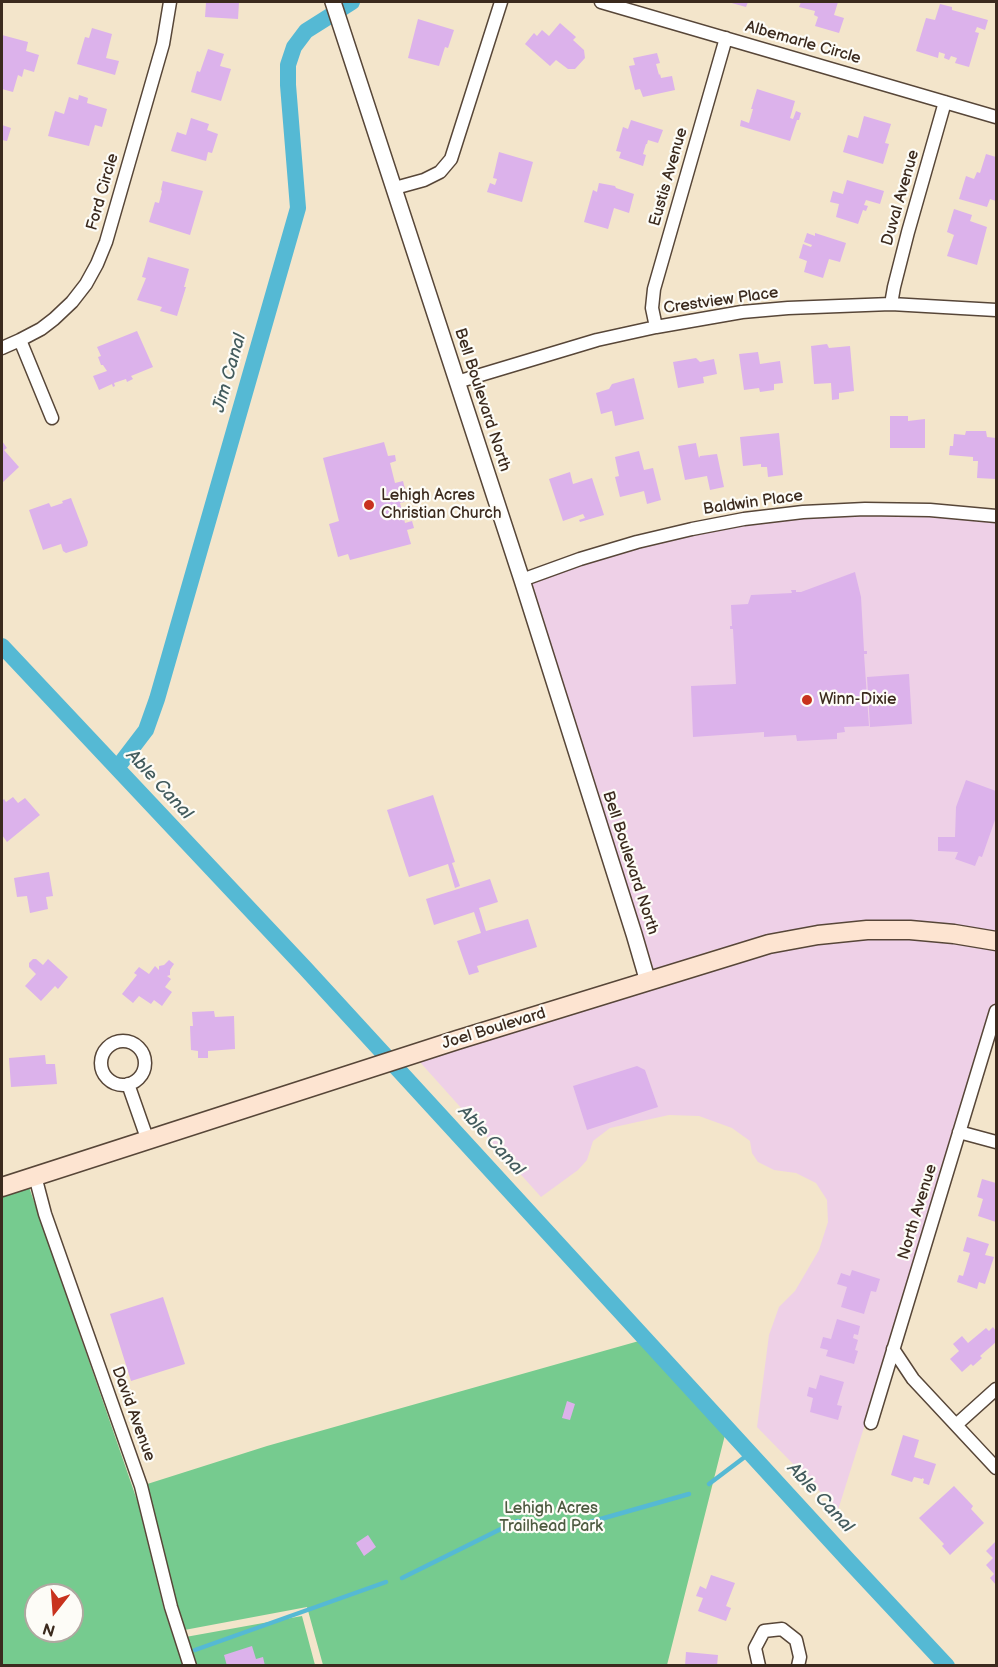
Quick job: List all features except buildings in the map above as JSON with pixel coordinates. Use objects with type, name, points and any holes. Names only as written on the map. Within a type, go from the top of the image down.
[{"type":"main road","name":"Joel Boulevard","points":[[2,1187],[420,1052],[769,944],[818,935],[867,930],[910,930],[996,941]]},
{"type":"street","name":"Ford Circle","points":[[2,348],[48,324],[72,302],[86,284],[97,264],[106,242],[163,44],[170,2]]},
{"type":"street","name":"Bell Boulevard North","points":[[333,2],[522,580],[648,982]]},
{"type":"street","points":[[395,188],[424,180],[440,172],[451,159],[501,2]]},
{"type":"street","name":"Albemarle Circle","points":[[601,2],[996,117]]},
{"type":"street","name":"Eustis Avenue","points":[[656,327],[652,308],[654,289],[726,38]]},
{"type":"street","name":"Duval Avenue","points":[[891,304],[905,243],[945,102]]},
{"type":"street","name":"Crestview Place","points":[[457,382],[597,340],[742,312],[891,304],[996,310]]},
{"type":"street","points":[[20,340],[52,418]]},
{"type":"street","name":"Baldwin Place","points":[[522,580],[637,542],[744,519],[803,512],[866,509],[930,510],[996,516]]},
{"type":"street","name":"North Avenue","points":[[871,1423],[996,1011]]},
{"type":"street","points":[[128,1084],[148,1140]]},
{"type":"street","points":[[959,1132],[996,1142]]},
{"type":"street","name":"David Avenue","points":[[35,1176],[45,1214],[141,1486],[171,1607],[190,1665]]},
{"type":"street","points":[[893,1349],[913,1378],[996,1468]]},
{"type":"street","points":[[956,1425],[996,1389]]},
{"type":"street","points":[[759,1665],[755,1648],[764,1631],[782,1629],[796,1640],[800,1657],[798,1665]]},
{"type":"shaded area","points":[[829,504],[923,505],[996,512],[996,932],[911,921],[867,921],[817,926],[713,950],[654,971],[528,572],[733,516]]},
{"type":"shaded area","points":[[867,939],[909,939],[996,950],[996,1008],[838,1510],[757,1427],[769,1335],[779,1307],[795,1291],[819,1250],[828,1222],[827,1200],[816,1183],[796,1173],[774,1170],[758,1162],[752,1153],[750,1141],[732,1128],[699,1116],[669,1115],[610,1128],[593,1141],[587,1160],[578,1170],[541,1197],[419,1061],[747,959],[818,944]]},
{"type":"green space","points":[[29,1187],[138,1503],[164,1609],[173,1636],[180,1638],[302,1616],[315,1665],[2,1665],[2,1196]]},
{"type":"green space","name":"Lehigh Acres Trailhead Park","points":[[646,1339],[727,1427],[667,1665],[323,1665],[307,1607],[179,1631],[141,1486],[267,1446]]},
{"type":"waterway","name":"Jim Canal","points":[[117,768],[146,730],[157,699],[298,208],[288,65],[294,47],[306,31],[352,2]]},
{"type":"waterway","name":"Able Canal","points":[[2,646],[305,968],[947,1666]]},
{"type":"waterway","points":[[709,1484],[750,1453]]},
{"type":"waterway","points":[[583,1524],[689,1494]]},
{"type":"waterway","points":[[402,1578],[517,1521],[553,1528]]},
{"type":"waterway","points":[[195,1650],[386,1582]]},
{"type":"place","name":"Lehigh Acres Christian Church","points":[[369,505]]},
{"type":"place","name":"Winn-Dixie","points":[[807,700]]}]
